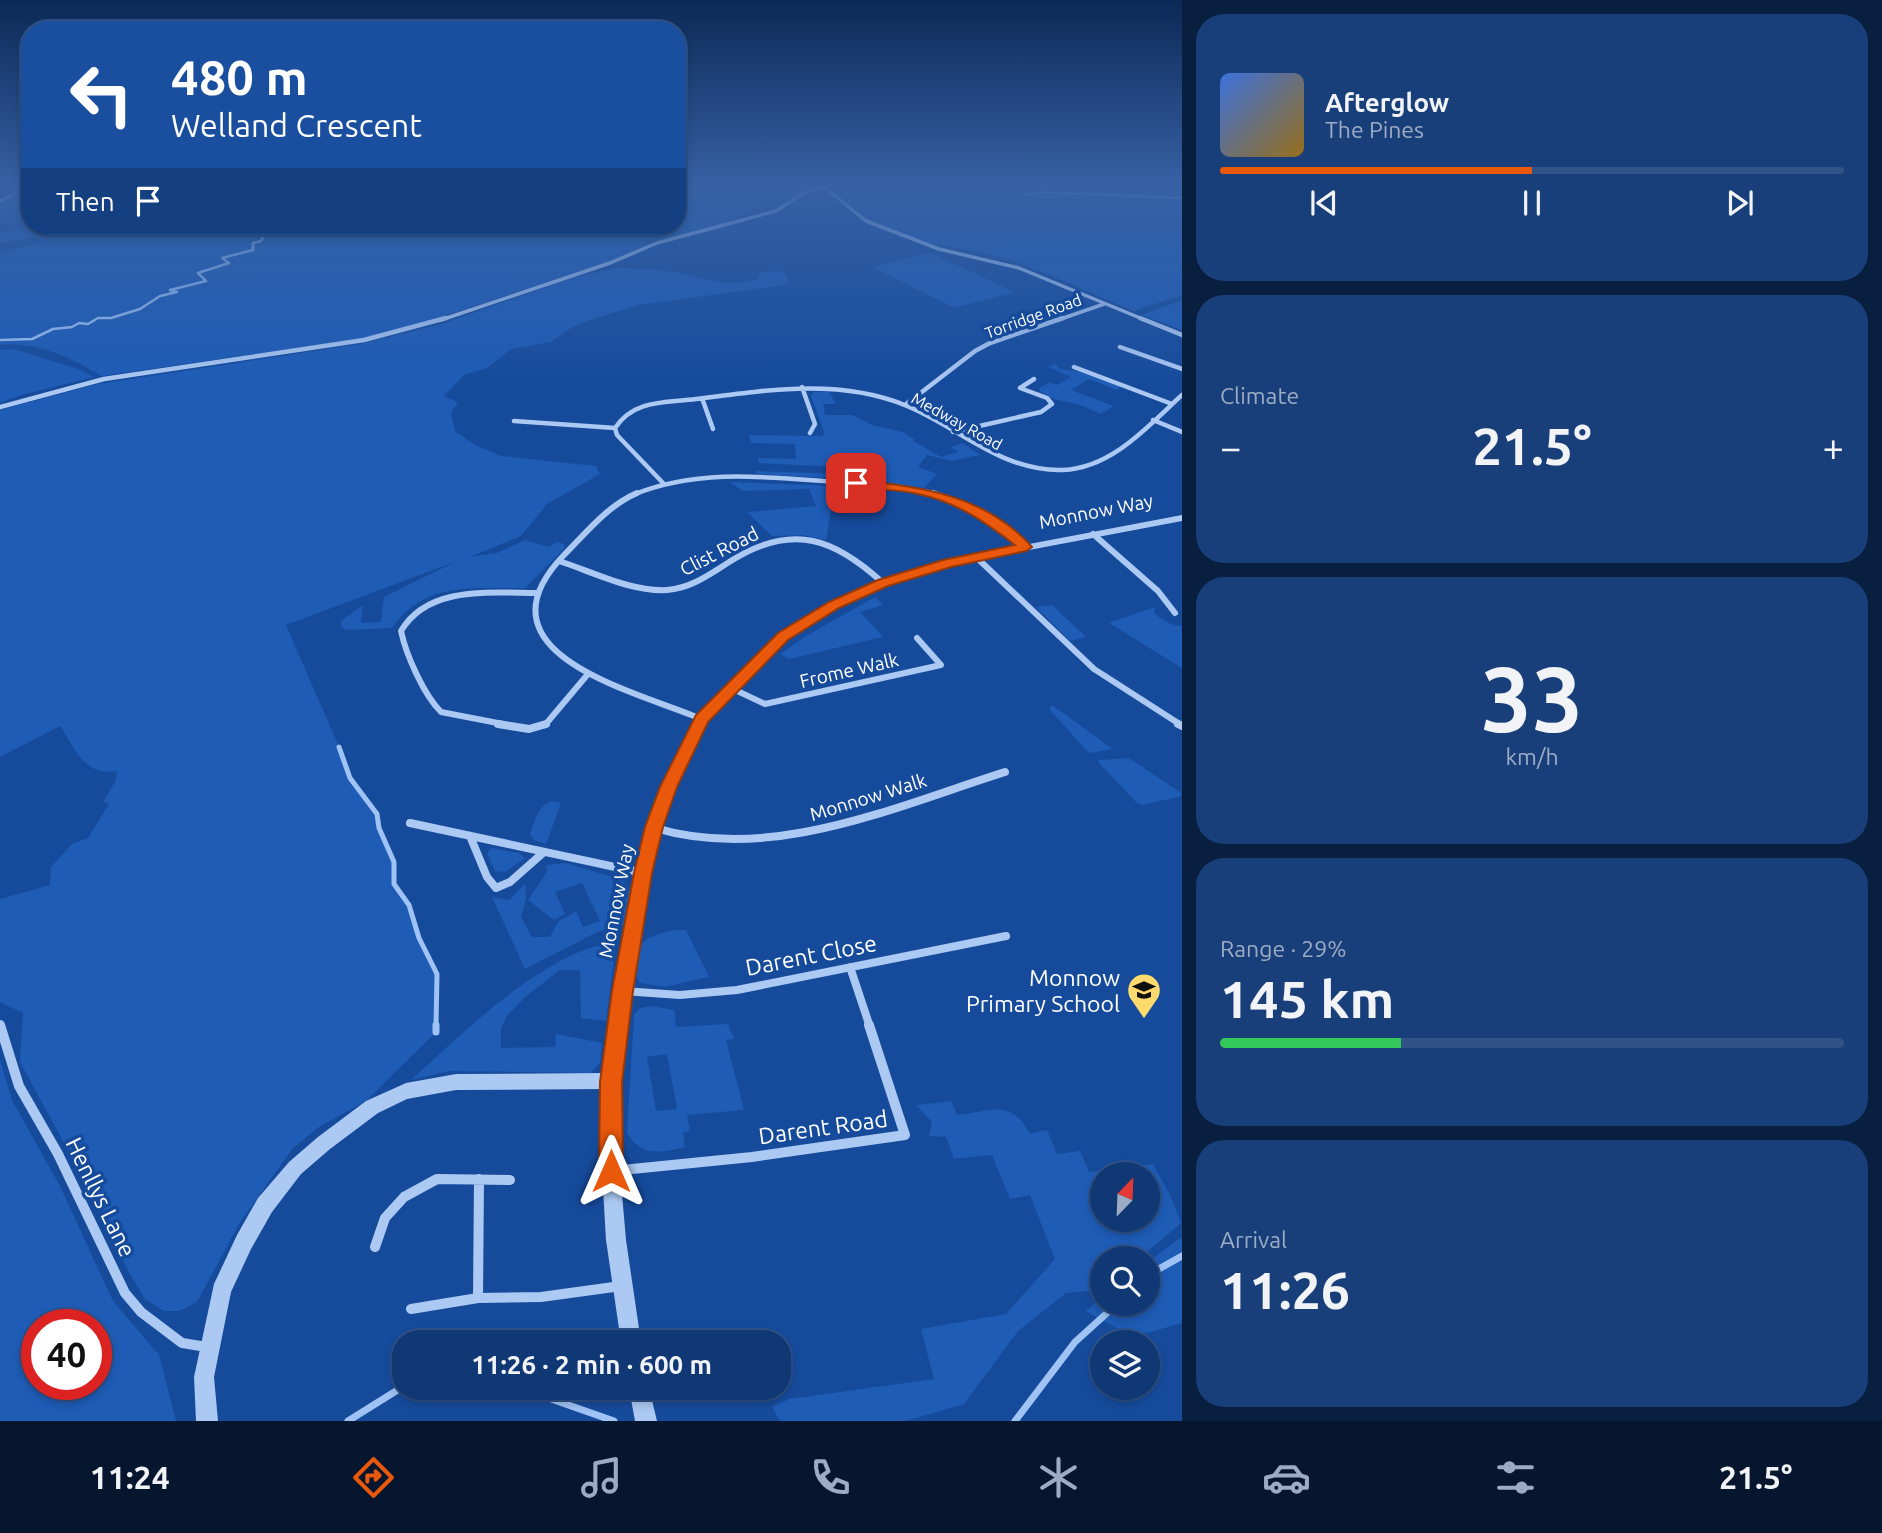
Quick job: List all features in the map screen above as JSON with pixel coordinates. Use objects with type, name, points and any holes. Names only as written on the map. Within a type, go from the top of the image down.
[{"type":"street","points":[[0,407],[104,379],[363,340],[422,326],[637,251]]},
{"type":"street","points":[[953,251],[1010,265],[1182,335]]},
{"type":"street","name":"Torridge Road","points":[[905,405],[982,347],[1104,303]]},
{"type":"street","points":[[1120,347],[1182,369]]},
{"type":"street","points":[[1074,367],[1172,404]]},
{"type":"street","points":[[953,432],[1041,412],[1052,404],[1047,398],[1020,388],[1034,379]]},
{"type":"street","points":[[802,387],[815,424],[810,433]]},
{"type":"street","name":"Medway Road","points":[[615,428],[623,415],[638,407],[802,387],[848,390],[905,405],[1002,460],[1040,470],[1067,470],[1105,460],[1182,395]]},
{"type":"street","points":[[702,398],[713,429]]},
{"type":"street","points":[[1153,420],[1182,432]]},
{"type":"street","points":[[514,421],[615,428],[617,435],[664,484]]},
{"type":"street","points":[[701,719],[588,674],[563,659],[541,633],[534,617],[538,593],[549,571],[618,504],[664,484],[705,477],[746,476],[918,490],[957,501],[984,515],[1026,547]]},
{"type":"street","name":"Monnow Way","points":[[629,1330],[621,1286],[611,1171],[611,1082],[622,991],[654,827],[669,787],[701,719],[783,636],[834,605],[883,583],[976,557],[1182,518]]},
{"type":"street","points":[[1093,534],[1158,591],[1175,613]]},
{"type":"street","name":"Clist Road","points":[[559,561],[621,581],[666,591],[696,584],[760,545],[803,539],[829,545],[850,554],[883,583]]},
{"type":"street","points":[[976,557],[1094,669],[1182,726]]},
{"type":"street","points":[[538,593],[456,596],[428,603],[410,615],[401,631],[404,645],[433,704],[441,712],[454,716],[528,729],[544,726],[588,674]]},
{"type":"street","name":"Frome Walk","points":[[731,688],[765,704],[942,664],[917,638]]},
{"type":"street","name":"Monnow Walk","points":[[654,827],[682,835],[721,840],[814,832],[1005,772]]},
{"type":"street","points":[[410,824],[643,873]]},
{"type":"street","points":[[470,836],[487,877],[496,888],[510,881],[544,852]]},
{"type":"street","name":"Darent Close","points":[[622,991],[682,996],[762,987],[1006,936]]},
{"type":"street","name":"Darent Road","points":[[611,1171],[752,1157],[905,1135],[850,967]]},
{"type":"street","name":"Henllys Lane","points":[[0,1025],[19,1086],[58,1154],[125,1293],[141,1312],[182,1343],[208,1347]]},
{"type":"street","points":[[207,1421],[204,1377],[221,1291],[244,1241],[265,1205],[295,1168],[372,1107],[406,1091],[456,1082],[611,1082]]},
{"type":"street","points":[[374,1247],[386,1218],[404,1197],[437,1179],[510,1180]]},
{"type":"street","points":[[478,1298],[479,1179]]},
{"type":"street","points":[[411,1309],[478,1298],[541,1297],[621,1286]]},
{"type":"shaded area","points":[[633,251],[609,262],[429,321],[360,339],[101,376],[53,352],[26,345],[0,345],[0,252]]},
{"type":"shaded area","points":[[973,251],[1182,251],[1182,295],[1134,311],[1025,265]]},
{"type":"shaded area","points":[[930,253],[1015,292],[954,308],[872,267]]},
{"type":"shaded area","points":[[617,268],[665,271],[725,283],[747,282],[758,279],[760,273],[782,271],[789,280],[784,285],[639,305],[571,328],[551,342],[511,349],[487,368],[464,375],[444,396],[458,402],[451,413],[455,431],[475,445],[501,456],[596,466],[600,474],[547,504],[521,536],[469,557],[497,553],[525,540],[548,547],[557,542],[564,544],[564,549],[525,588],[451,590],[420,602],[405,613],[392,628],[347,630],[341,627],[341,621],[363,605],[361,623],[381,622],[384,597],[457,561],[286,625],[350,778],[377,814],[379,828],[394,862],[394,884],[409,905],[419,938],[437,974],[436,1032],[366,1101],[319,1127],[293,1148],[240,1222],[197,1302],[179,1311],[164,1311],[145,1299],[128,1271],[101,1211],[20,1062],[23,1013],[0,1002],[0,899],[50,885],[51,867],[72,844],[88,838],[109,804],[103,802],[116,780],[117,771],[96,769],[89,765],[76,752],[60,726],[0,757],[0,410],[98,384],[360,344],[442,324],[569,279]]},
{"type":"shaded area","points":[[1182,300],[1182,330],[1142,315]]},
{"type":"shaded area","points":[[14,349],[75,368],[94,377],[21,395],[0,403],[0,350]]},
{"type":"shaded area","points":[[1056,364],[1060,369],[1082,372],[1121,386],[1117,390],[1089,379],[1071,390],[1114,406],[1101,414],[1043,394],[1038,389],[1050,382],[1057,385],[1071,377],[1048,367]]},
{"type":"shaded area","points":[[829,391],[836,404],[823,404],[825,415],[852,415],[872,425],[903,432],[941,457],[958,452],[951,447],[963,443],[980,455],[951,461],[927,455],[918,467],[937,474],[924,488],[865,480],[757,474],[756,471],[841,474],[839,467],[759,463],[758,458],[796,459],[795,444],[751,443],[749,435],[823,436],[824,432],[811,396],[813,392]]},
{"type":"shaded area","points":[[730,482],[835,486],[826,540],[803,535],[772,536],[747,512],[816,506],[809,489],[743,491]]},
{"type":"shaded area","points":[[875,597],[883,605],[860,612],[883,637],[789,659],[780,654],[806,636]]},
{"type":"shaded area","points":[[1052,605],[1086,637],[1070,641],[1036,607]]},
{"type":"shaded area","points":[[1155,607],[1154,612],[1160,618],[1170,624],[1182,626],[1182,668],[1109,623]]},
{"type":"shaded area","points":[[1052,705],[1113,749],[1089,753],[1049,709]]},
{"type":"shaded area","points":[[1129,758],[1182,796],[1142,805],[1136,802],[1099,763],[1099,760]]},
{"type":"shaded area","points":[[553,801],[561,803],[546,844],[534,840],[530,834],[540,810]]},
{"type":"shaded area","points":[[491,848],[519,853],[525,858],[505,872],[495,871],[487,854]]},
{"type":"shaded area","points":[[566,863],[622,880],[632,892],[625,925],[597,932],[525,969],[492,897],[509,900],[525,884],[526,898],[521,917],[532,937],[550,937],[558,922],[576,911],[583,927],[600,921],[582,883],[555,892],[565,914],[554,920],[528,900],[547,872],[546,865]]},
{"type":"shaded area","points":[[672,930],[686,930],[709,977],[665,987],[640,983],[635,961],[641,945],[651,937]]},
{"type":"shaded area","points":[[616,942],[606,1021],[581,1018],[580,970],[560,970],[524,998],[507,1016],[501,1028],[501,1048],[555,1047],[556,1034],[602,1043],[600,1063],[590,1073],[450,1071],[411,1080],[490,1009],[534,977],[579,952]]},
{"type":"shaded area","points":[[652,1006],[674,1010],[676,1027],[728,1024],[734,1039],[726,1040],[744,1110],[687,1115],[690,1131],[683,1132],[685,1147],[660,1152],[645,1150],[627,1133],[634,1015],[640,1008]],"holes":[[[667,1054],[677,1109],[656,1111],[647,1057]]]},
{"type":"shaded area","points":[[0,1060],[12,1100],[60,1186],[113,1301],[159,1355],[176,1421],[0,1421]]},
{"type":"shaded area","points":[[951,1101],[957,1115],[990,1110],[1008,1111],[1016,1115],[1030,1134],[1047,1130],[1057,1154],[1080,1151],[1090,1172],[1090,1232],[1160,1232],[1160,1177],[1181,1223],[1154,1246],[1090,1246],[1090,1289],[1066,1293],[1018,1331],[964,1404],[906,1421],[780,1421],[772,1407],[791,1399],[934,1379],[921,1329],[1006,1314],[1055,1259],[1030,1195],[1010,1199],[992,1155],[954,1159],[946,1137],[929,1136],[932,1122],[916,1105]]},
{"type":"shaded area","points":[[1182,1237],[1182,1323],[1158,1330],[1120,1330],[1095,1316],[1160,1316],[1160,1253]]},
{"type":"waterway","points":[[0,340],[32,339],[53,329],[72,327],[79,323],[88,324],[98,318],[111,318],[140,309],[160,296],[177,292],[170,290],[206,281],[198,273],[229,263],[222,258],[248,251]]},
{"type":"waterway","points":[[339,747],[350,778],[377,814],[379,828],[394,862],[394,884],[409,905],[419,938],[437,974],[436,1027]]},
{"type":"waterway","points":[[436,1027],[436,1032]]},
{"type":"waterway","points":[[1160,1268],[1182,1256]]},
{"type":"waterway","points":[[1015,1421],[1075,1342],[1104,1316]]},
{"type":"waterway","points":[[348,1421],[392,1394]]},
{"type":"waterway","points":[[554,1400],[614,1421]]},
{"type":"place","name":"Monnow Primary School","points":[[1144,1020]]},
{"type":"route","points":[[611,1171],[611,1082],[622,991],[643,873],[654,827],[669,787],[701,719],[783,636],[834,605],[883,583],[948,563],[1026,547],[984,515],[957,501],[926,491],[856,483]]}]
